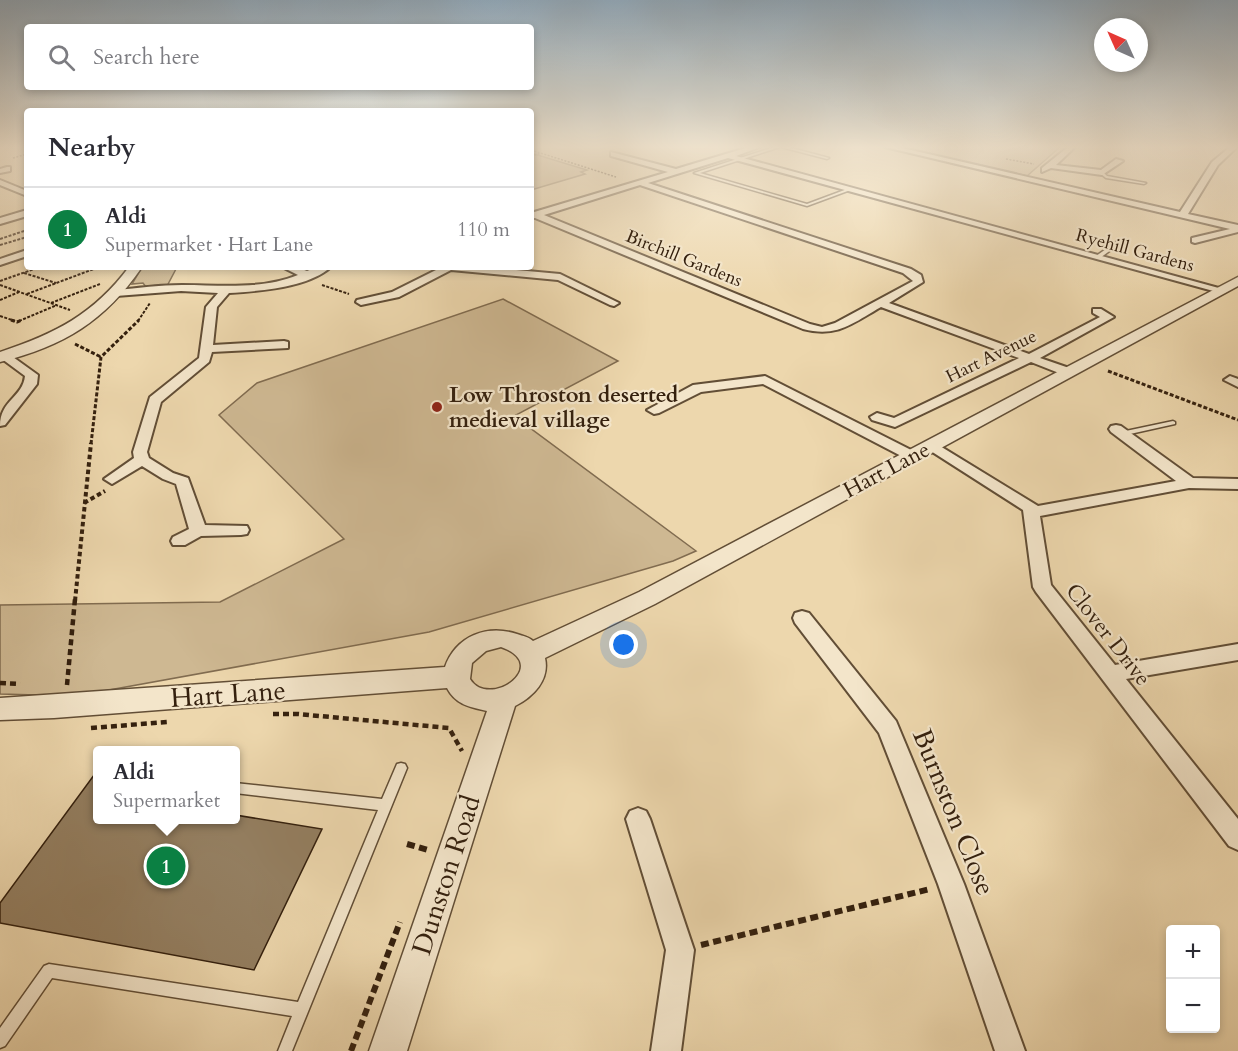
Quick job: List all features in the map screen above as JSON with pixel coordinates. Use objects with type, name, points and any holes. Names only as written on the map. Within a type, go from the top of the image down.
[{"type":"street","points":[[534,215],[596,196]]},
{"type":"street","points":[[679,196],[907,271],[917,277],[918,282],[880,303]]},
{"type":"street","name":"Ryehill Gardens","points":[[877,196],[1098,257],[1229,286]]},
{"type":"street","points":[[1100,196],[1238,229]]},
{"type":"street","points":[[1183,215],[1195,196]]},
{"type":"street","points":[[0,221],[24,214]]},
{"type":"street","name":"Birchill Gardens","points":[[534,215],[807,327],[822,330],[839,326],[880,303]]},
{"type":"street","points":[[1195,240],[1238,229]]},
{"type":"street","points":[[0,262],[24,254]]},
{"type":"street","points":[[3,356],[65,330],[94,313],[112,287],[132,270]]},
{"type":"street","points":[[293,270],[304,276]]},
{"type":"street","points":[[112,287],[226,290],[268,287],[319,270]]},
{"type":"street","points":[[364,301],[408,290],[443,270]]},
{"type":"street","points":[[482,270],[560,277],[614,303]]},
{"type":"street","name":"Hart Lane","points":[[532,653],[647,598],[1229,286]]},
{"type":"street","points":[[198,531],[183,481],[168,476],[142,460],[140,452],[155,400],[205,359],[212,308],[226,290]]},
{"type":"street","points":[[576,300],[595,294]]},
{"type":"street","points":[[383,298],[392,306]]},
{"type":"street","points":[[880,303],[1068,372]]},
{"type":"street","name":"Hart Avenue","points":[[877,417],[894,423],[1030,358],[1108,317],[1097,311]]},
{"type":"street","points":[[206,349],[256,341],[284,345]]},
{"type":"street","points":[[0,422],[31,384],[32,375],[3,356]]},
{"type":"street","points":[[654,410],[698,388],[765,380],[912,456]]},
{"type":"street","points":[[1119,431],[1189,483]]},
{"type":"street","points":[[930,446],[1031,508],[1031,513],[1189,483],[1238,484]]},
{"type":"street","points":[[112,479],[142,460]]},
{"type":"street","name":"Clover Drive","points":[[1031,513],[1042,587],[1238,838]]},
{"type":"street","points":[[179,541],[198,531],[242,530]]},
{"type":"street","name":"Burnston Close","points":[[802,618],[888,728],[951,884],[1010,1051]]},
{"type":"street","points":[[501,638],[514,640],[532,653],[535,664],[534,674],[528,684],[521,691],[504,699],[491,701],[469,696],[459,687],[456,677],[457,665],[464,654],[474,645],[488,640],[501,638]]},
{"type":"street","points":[[1109,674],[1238,652]]},
{"type":"street","name":"Hart Lane","points":[[0,709],[456,677]]},
{"type":"street","name":"Dunston Road","points":[[388,1051],[504,699]]},
{"type":"street","points":[[638,819],[680,950],[666,1051]]},
{"type":"lane","points":[[777,196],[807,205],[832,196]]},
{"type":"lane","points":[[1098,257],[1121,241]]},
{"type":"lane","points":[[1119,431],[1173,423]]},
{"type":"lane","points":[[285,1051],[401,768]]},
{"type":"lane","points":[[240,789],[386,805]]},
{"type":"lane","points":[[0,1041],[49,971],[302,1010]]},
{"type":"path","points":[[0,239],[24,231]]},
{"type":"path","points":[[0,284],[32,270]]},
{"type":"path","points":[[27,295],[91,270]]},
{"type":"path","points":[[24,273],[57,283]]},
{"type":"path","points":[[304,276],[364,301]]},
{"type":"path","points":[[0,284],[77,312],[94,313]]},
{"type":"path","points":[[50,303],[112,287]]},
{"type":"path","points":[[0,300],[19,292]]},
{"type":"path","points":[[0,316],[17,322],[57,305]]},
{"type":"path","points":[[68,341],[101,357]]},
{"type":"path","points":[[1108,371],[1238,420]]},
{"type":"path","points":[[407,844],[428,850]]},
{"type":"path","points":[[680,950],[951,884]]},
{"type":"shaded area","points":[[140,270],[175,270],[167,286],[146,287],[143,283],[132,284]]},
{"type":"shaded area","points":[[503,299],[618,361],[514,416],[696,551],[673,561],[429,632],[76,696],[0,694],[0,605],[220,602],[344,539],[219,415],[257,383]]},
{"type":"building","points":[[93,776],[93,824],[240,824],[240,816],[322,829],[254,970],[0,923],[0,903]]},
{"type":"place","name":"Low Throston deserted medieval village","points":[[437,407]]},
{"type":"place","name":"Aldi","points":[[166,866]]}]
